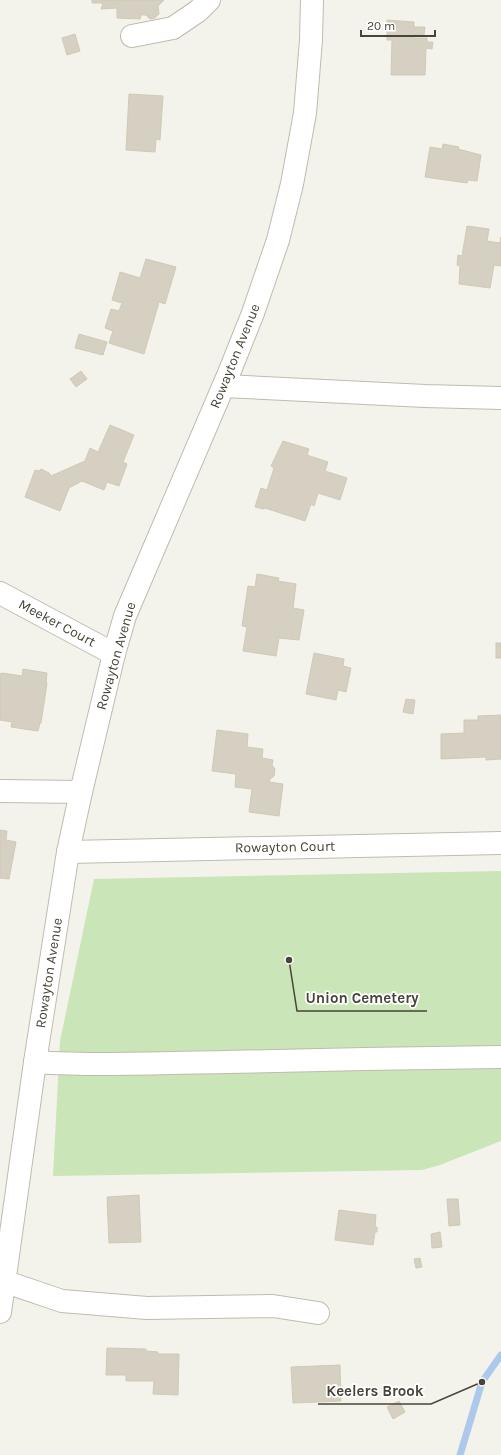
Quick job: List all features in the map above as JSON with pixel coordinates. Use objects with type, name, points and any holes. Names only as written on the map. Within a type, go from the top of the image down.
[{"type":"street","points":[[132,36],[173,28],[198,11],[209,0]]},
{"type":"street","name":"Rowayton Avenue","points":[[0,1312],[2,1281],[35,1062],[68,852],[81,792],[114,654],[125,616],[224,386],[253,313],[276,247],[292,184],[305,113],[311,40],[312,0]]},
{"type":"street","points":[[224,386],[425,396],[501,398]]},
{"type":"street","name":"Meeker Court","points":[[0,593],[114,654]]},
{"type":"street","points":[[0,791],[81,792]]},
{"type":"street","name":"Rowayton Court","points":[[68,852],[501,843]]},
{"type":"street","points":[[35,1062],[126,1065],[385,1058],[501,1057]]},
{"type":"street","points":[[2,1281],[62,1302],[147,1308],[273,1306],[318,1313]]},
{"type":"green space","points":[[501,871],[501,1141],[440,1165],[422,1170],[53,1176],[60,1041],[94,879]]},
{"type":"building","points":[[92,0],[164,0],[158,6],[159,14],[155,18],[150,19],[146,15],[141,15],[140,19],[117,18],[117,8],[101,9],[103,3],[92,3]]},
{"type":"building","points":[[387,20],[414,22],[414,27],[425,27],[424,35],[414,35],[413,38],[427,38],[427,42],[433,42],[432,49],[426,48],[425,75],[391,75],[392,40],[387,40]]},
{"type":"building","points":[[75,34],[80,51],[67,55],[62,38]]},
{"type":"building","points":[[129,94],[163,96],[160,140],[156,139],[155,152],[126,150]]},
{"type":"building","points":[[443,144],[459,147],[458,149],[481,155],[477,181],[468,180],[467,183],[425,177],[430,147],[442,149]]},
{"type":"building","points":[[467,226],[489,229],[487,241],[500,243],[501,237],[501,266],[494,265],[490,288],[459,284],[460,266],[457,265],[458,255],[462,256]]},
{"type":"building","points":[[146,259],[176,267],[165,304],[159,302],[144,354],[109,343],[113,331],[105,328],[111,309],[119,311],[122,303],[112,300],[120,272],[140,278]]},
{"type":"building","points":[[79,334],[107,342],[103,355],[75,348]]},
{"type":"building","points":[[81,371],[87,379],[76,387],[70,379]]},
{"type":"building","points":[[110,425],[134,435],[123,462],[127,464],[119,486],[107,482],[104,490],[82,481],[69,488],[60,511],[25,497],[35,470],[39,471],[41,469],[49,473],[51,476],[85,461],[90,448],[98,452]]},
{"type":"building","points":[[283,441],[309,449],[307,455],[328,462],[325,471],[347,478],[340,500],[318,493],[314,506],[311,504],[305,521],[265,508],[255,507],[261,488],[267,490],[274,468],[271,466]]},
{"type":"building","points":[[257,574],[279,578],[278,581],[296,584],[293,608],[304,610],[299,640],[279,638],[276,656],[243,651],[247,627],[242,626],[248,586],[255,587]]},
{"type":"building","points":[[496,643],[501,643],[501,658],[496,658]]},
{"type":"building","points":[[314,653],[344,659],[343,666],[351,668],[346,692],[338,690],[336,700],[306,694]]},
{"type":"building","points":[[23,669],[47,673],[41,723],[38,731],[11,727],[12,722],[0,720],[0,674],[22,676]]},
{"type":"building","points":[[406,699],[415,700],[413,714],[403,712]]},
{"type":"building","points":[[501,715],[501,759],[486,760],[486,757],[441,759],[441,734],[464,733],[464,720],[478,720],[478,716]]},
{"type":"building","points":[[217,730],[248,734],[247,747],[263,749],[262,758],[273,760],[272,765],[275,769],[274,776],[269,782],[283,784],[279,816],[249,812],[252,789],[235,787],[236,774],[212,771]]},
{"type":"building","points":[[0,830],[7,831],[6,840],[16,842],[9,879],[0,878]]},
{"type":"building","points":[[139,1195],[141,1242],[109,1243],[107,1197]]},
{"type":"building","points":[[447,1199],[458,1199],[460,1225],[449,1226]]},
{"type":"building","points":[[339,1210],[376,1215],[375,1227],[377,1227],[377,1232],[375,1232],[373,1245],[335,1240]]},
{"type":"building","points":[[440,1232],[442,1247],[432,1248],[431,1234]]},
{"type":"building","points":[[420,1258],[422,1267],[416,1268],[414,1259]]},
{"type":"building","points":[[107,1348],[146,1349],[146,1351],[158,1352],[158,1354],[179,1354],[178,1395],[153,1394],[154,1381],[126,1381],[126,1375],[106,1375]]},
{"type":"building","points":[[340,1365],[341,1401],[293,1403],[291,1367]]},
{"type":"building","points":[[399,1401],[405,1412],[393,1419],[387,1407]]},
{"type":"waterway","points":[[460,1455],[482,1382],[501,1355]]},
{"type":"place","name":"Union Cemetery","points":[[289,960]]},
{"type":"place","name":"Keelers Brook","points":[[482,1382]]}]
